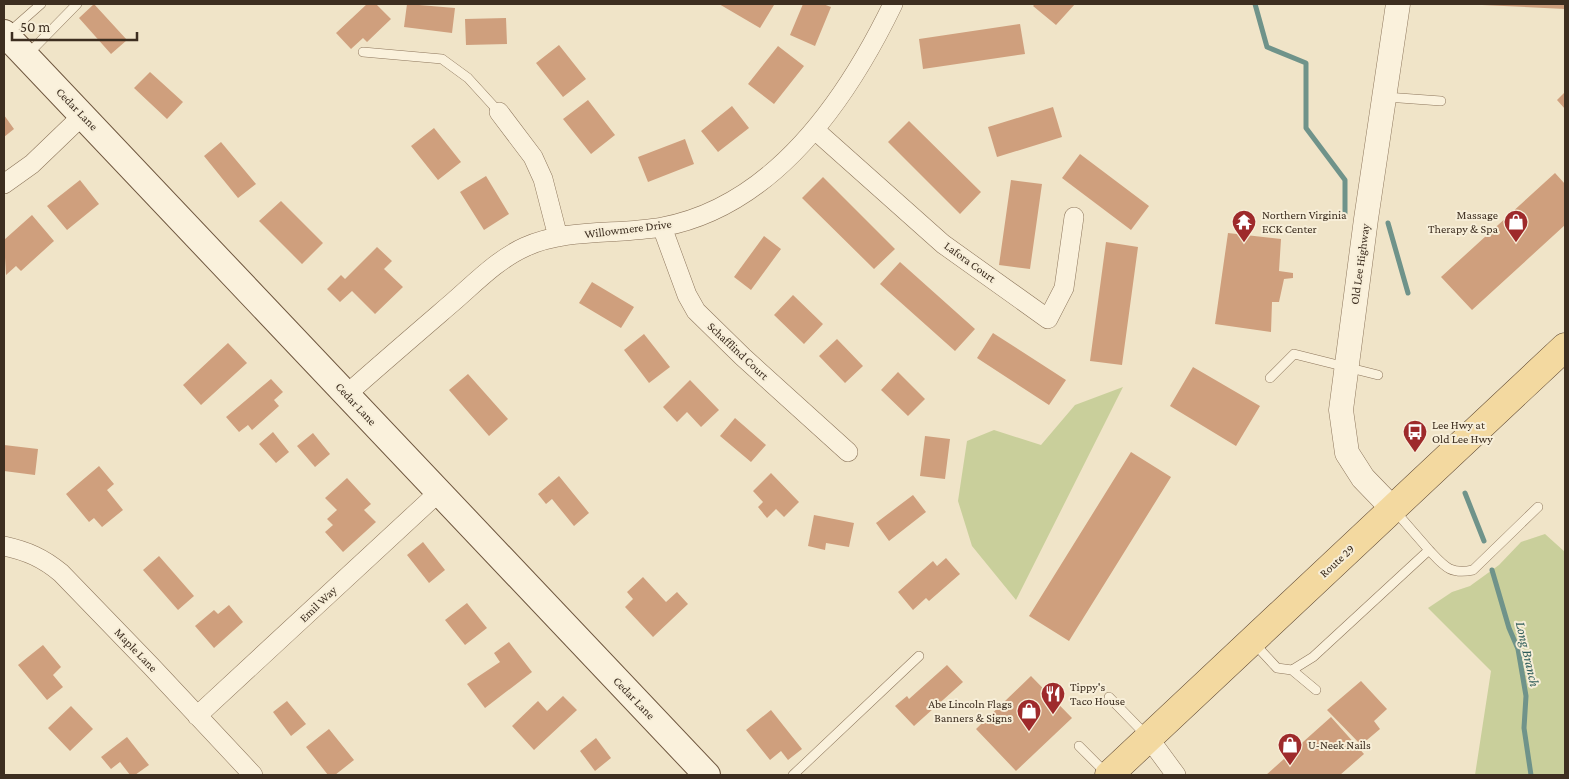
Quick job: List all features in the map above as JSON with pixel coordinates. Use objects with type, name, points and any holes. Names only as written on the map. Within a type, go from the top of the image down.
[{"type":"main road","name":"Cedar Lane","points":[[5,34],[707,775]]},
{"type":"main road","name":"Route 29","points":[[1108,775],[1565,347]]},
{"type":"street","name":"Willowmere Drive","points":[[347,394],[506,258],[536,242],[558,237],[662,227],[709,212],[738,197],[762,180],[816,130],[851,80],[893,4]]},
{"type":"street","name":"Old Lee Highway","points":[[1393,509],[1363,478],[1347,453],[1341,410],[1398,4]]},
{"type":"street","points":[[499,112],[533,157],[543,179],[558,237]]},
{"type":"street","points":[[4,184],[32,164],[83,115]]},
{"type":"street","name":"Lafora Court","points":[[816,130],[943,244],[1048,319],[1064,288],[1074,217]]},
{"type":"street","name":"Schafflind Court","points":[[662,227],[687,295],[696,311],[743,357],[848,452]]},
{"type":"street","name":"Emil Way","points":[[197,716],[439,492]]},
{"type":"street","name":"Maple Lane","points":[[4,546],[36,556],[61,573],[253,775]]},
{"type":"street","points":[[1148,737],[1176,775]]},
{"type":"lane","points":[[5,34],[41,4]]},
{"type":"lane","points":[[26,56],[77,4]]},
{"type":"lane","points":[[363,52],[442,59],[468,78],[499,112]]},
{"type":"lane","points":[[1384,96],[1441,100]]},
{"type":"lane","points":[[1270,378],[1294,354],[1378,375]]},
{"type":"lane","points":[[1393,509],[1447,568],[1460,572],[1474,570],[1538,507]]},
{"type":"lane","points":[[1292,670],[1313,656],[1429,550]]},
{"type":"lane","points":[[1252,640],[1277,668],[1292,670],[1316,690]]},
{"type":"lane","points":[[793,775],[918,656]]},
{"type":"lane","points":[[1109,696],[1148,737]]},
{"type":"lane","points":[[1079,746],[1108,775]]},
{"type":"green space","points":[[1123,387],[1016,600],[972,546],[958,501],[967,441],[994,430],[1041,445],[1075,405]]},
{"type":"green space","points":[[1545,534],[1565,552],[1565,775],[1475,775],[1491,671],[1428,608],[1452,592],[1470,586],[1499,565],[1521,542]]},
{"type":"building","points":[[94,4],[127,40],[111,54],[79,18]]},
{"type":"building","points":[[367,4],[376,4],[391,19],[367,42],[363,38],[351,49],[336,33]]},
{"type":"building","points":[[407,4],[455,8],[452,33],[404,27]]},
{"type":"building","points":[[719,4],[771,4],[774,5],[760,28]]},
{"type":"building","points":[[803,4],[823,4],[831,7],[815,46],[790,35]]},
{"type":"building","points":[[1035,4],[1075,4],[1056,25],[1033,6]]},
{"type":"building","points":[[1565,4],[1565,9],[1482,5]]},
{"type":"building","points":[[506,18],[507,44],[466,45],[465,19]]},
{"type":"building","points":[[1020,24],[1025,54],[923,69],[919,39]]},
{"type":"building","points":[[559,45],[586,79],[563,97],[536,63]]},
{"type":"building","points":[[778,46],[804,66],[774,104],[748,84]]},
{"type":"building","points":[[150,72],[183,102],[167,119],[134,88]]},
{"type":"building","points":[[1565,92],[1565,109],[1557,100]]},
{"type":"building","points":[[588,100],[615,135],[591,154],[563,119]]},
{"type":"building","points":[[732,106],[749,128],[718,152],[701,131]]},
{"type":"building","points":[[1053,107],[1062,137],[997,157],[988,127]]},
{"type":"building","points":[[4,115],[14,129],[4,137]]},
{"type":"building","points":[[909,121],[981,192],[960,214],[888,142]]},
{"type":"building","points":[[434,128],[461,162],[438,180],[411,146]]},
{"type":"building","points":[[685,139],[694,164],[648,182],[638,157]]},
{"type":"building","points":[[221,142],[256,184],[238,198],[204,156]]},
{"type":"building","points":[[1080,154],[1149,206],[1131,230],[1062,178]]},
{"type":"building","points":[[1555,173],[1565,184],[1565,225],[1472,310],[1441,277]]},
{"type":"building","points":[[486,176],[509,214],[484,230],[460,192]]},
{"type":"building","points":[[823,177],[895,249],[874,269],[802,198]]},
{"type":"building","points":[[80,180],[99,204],[67,230],[47,206]]},
{"type":"building","points":[[1011,180],[1042,184],[1030,269],[999,265]]},
{"type":"building","points":[[281,201],[323,243],[302,264],[259,221]]},
{"type":"building","points":[[32,215],[54,241],[21,271],[16,266],[6,275],[4,240]]},
{"type":"building","points":[[1228,233],[1281,239],[1279,271],[1293,273],[1293,278],[1284,279],[1279,302],[1272,302],[1271,332],[1215,324]]},
{"type":"building","points":[[764,236],[781,249],[751,290],[734,277]]},
{"type":"building","points":[[1106,242],[1138,247],[1122,365],[1090,361]]},
{"type":"building","points":[[377,247],[392,261],[384,269],[403,287],[375,314],[352,291],[340,302],[327,289],[341,275],[345,279]]},
{"type":"building","points":[[900,262],[975,329],[955,351],[880,284]]},
{"type":"building","points":[[592,282],[634,307],[621,328],[579,303]]},
{"type":"building","points":[[793,295],[823,324],[804,344],[774,315]]},
{"type":"building","points":[[993,333],[1066,380],[1049,405],[977,358]]},
{"type":"building","points":[[644,334],[670,367],[649,383],[624,350]]},
{"type":"building","points":[[837,339],[863,366],[845,383],[819,356]]},
{"type":"building","points":[[228,343],[247,363],[201,405],[183,385]]},
{"type":"building","points":[[1193,367],[1260,406],[1236,446],[1170,406]]},
{"type":"building","points":[[898,372],[925,399],[908,416],[881,390]]},
{"type":"building","points":[[468,374],[508,419],[489,436],[449,390]]},
{"type":"building","points":[[271,379],[283,392],[274,400],[279,406],[252,430],[248,425],[239,432],[226,417]]},
{"type":"building","points":[[690,380],[719,410],[701,427],[687,412],[677,422],[663,407]]},
{"type":"building","points":[[735,418],[766,445],[751,462],[720,436]]},
{"type":"building","points":[[273,432],[289,452],[276,463],[259,444]]},
{"type":"building","points":[[313,433],[330,454],[315,467],[297,446]]},
{"type":"building","points":[[925,436],[950,439],[945,479],[920,476]]},
{"type":"building","points":[[4,445],[38,449],[35,475],[4,471]]},
{"type":"building","points":[[1131,452],[1171,477],[1069,641],[1029,616]]},
{"type":"building","points":[[99,466],[114,484],[107,490],[123,510],[102,527],[94,518],[89,522],[66,494]]},
{"type":"building","points":[[771,473],[799,502],[784,517],[776,509],[767,518],[758,507],[763,502],[753,491]]},
{"type":"building","points":[[559,476],[589,513],[574,526],[552,499],[546,504],[538,494]]},
{"type":"building","points":[[347,478],[371,504],[364,510],[376,522],[343,552],[325,532],[333,525],[327,519],[337,510],[325,498]]},
{"type":"building","points":[[913,495],[926,512],[889,541],[876,523]]},
{"type":"building","points":[[814,515],[854,523],[849,547],[826,543],[825,550],[808,546]]},
{"type":"building","points":[[423,542],[445,570],[429,583],[407,555]]},
{"type":"building","points":[[159,556],[194,596],[178,610],[143,570]]},
{"type":"building","points":[[946,558],[960,574],[929,601],[926,598],[913,610],[898,592],[933,561],[937,566]]},
{"type":"building","points":[[643,577],[666,602],[677,592],[688,604],[653,637],[625,607],[633,599],[627,592]]},
{"type":"building","points":[[467,603],[487,628],[465,645],[445,620]]},
{"type":"building","points":[[229,605],[243,622],[214,648],[195,626],[214,610],[218,614]]},
{"type":"building","points":[[509,642],[532,672],[485,708],[467,684],[500,662],[494,653]]},
{"type":"building","points":[[43,645],[61,667],[53,675],[63,687],[47,700],[18,665]]},
{"type":"building","points":[[947,665],[963,682],[914,726],[895,706],[907,696],[909,699]]},
{"type":"building","points":[[1031,676],[1072,718],[1016,771],[976,729]]},
{"type":"building","points":[[1361,681],[1387,709],[1374,721],[1380,729],[1361,745],[1327,710]]},
{"type":"building","points":[[563,696],[577,710],[534,750],[512,726],[538,701],[547,711]]},
{"type":"building","points":[[287,701],[306,724],[291,736],[273,712]]},
{"type":"building","points":[[71,706],[93,729],[70,751],[48,728]]},
{"type":"building","points":[[771,710],[802,749],[788,760],[781,751],[770,760],[746,730]]},
{"type":"building","points":[[1331,717],[1364,754],[1340,775],[1266,775]]},
{"type":"building","points":[[329,729],[354,760],[335,775],[328,775],[306,747]]},
{"type":"building","points":[[127,737],[149,765],[135,775],[130,775],[120,762],[111,769],[101,757]]},
{"type":"building","points":[[596,738],[611,758],[595,771],[580,751]]},
{"type":"waterway","name":"Long Branch","points":[[1255,4],[1267,47],[1306,63],[1306,128],[1345,180],[1345,213]]},
{"type":"waterway","name":"Long Branch","points":[[1388,223],[1408,293]]},
{"type":"waterway","name":"Long Branch","points":[[1465,493],[1484,541]]},
{"type":"waterway","name":"Long Branch","points":[[1492,570],[1509,628],[1518,649],[1526,696],[1524,728],[1531,775]]},
{"type":"place","name":"Northern Virginia ECK Center","points":[[1244,243]]},
{"type":"place","name":"Massage Therapy & Spa","points":[[1516,243]]},
{"type":"place","name":"Lee Hwy at Old Lee Hwy","points":[[1415,453]]},
{"type":"place","name":"Tippy's Taco House","points":[[1053,715]]},
{"type":"place","name":"Abe Lincoln Flags Banners & Signs","points":[[1029,732]]},
{"type":"place","name":"U-Neek Nails","points":[[1290,766]]}]
